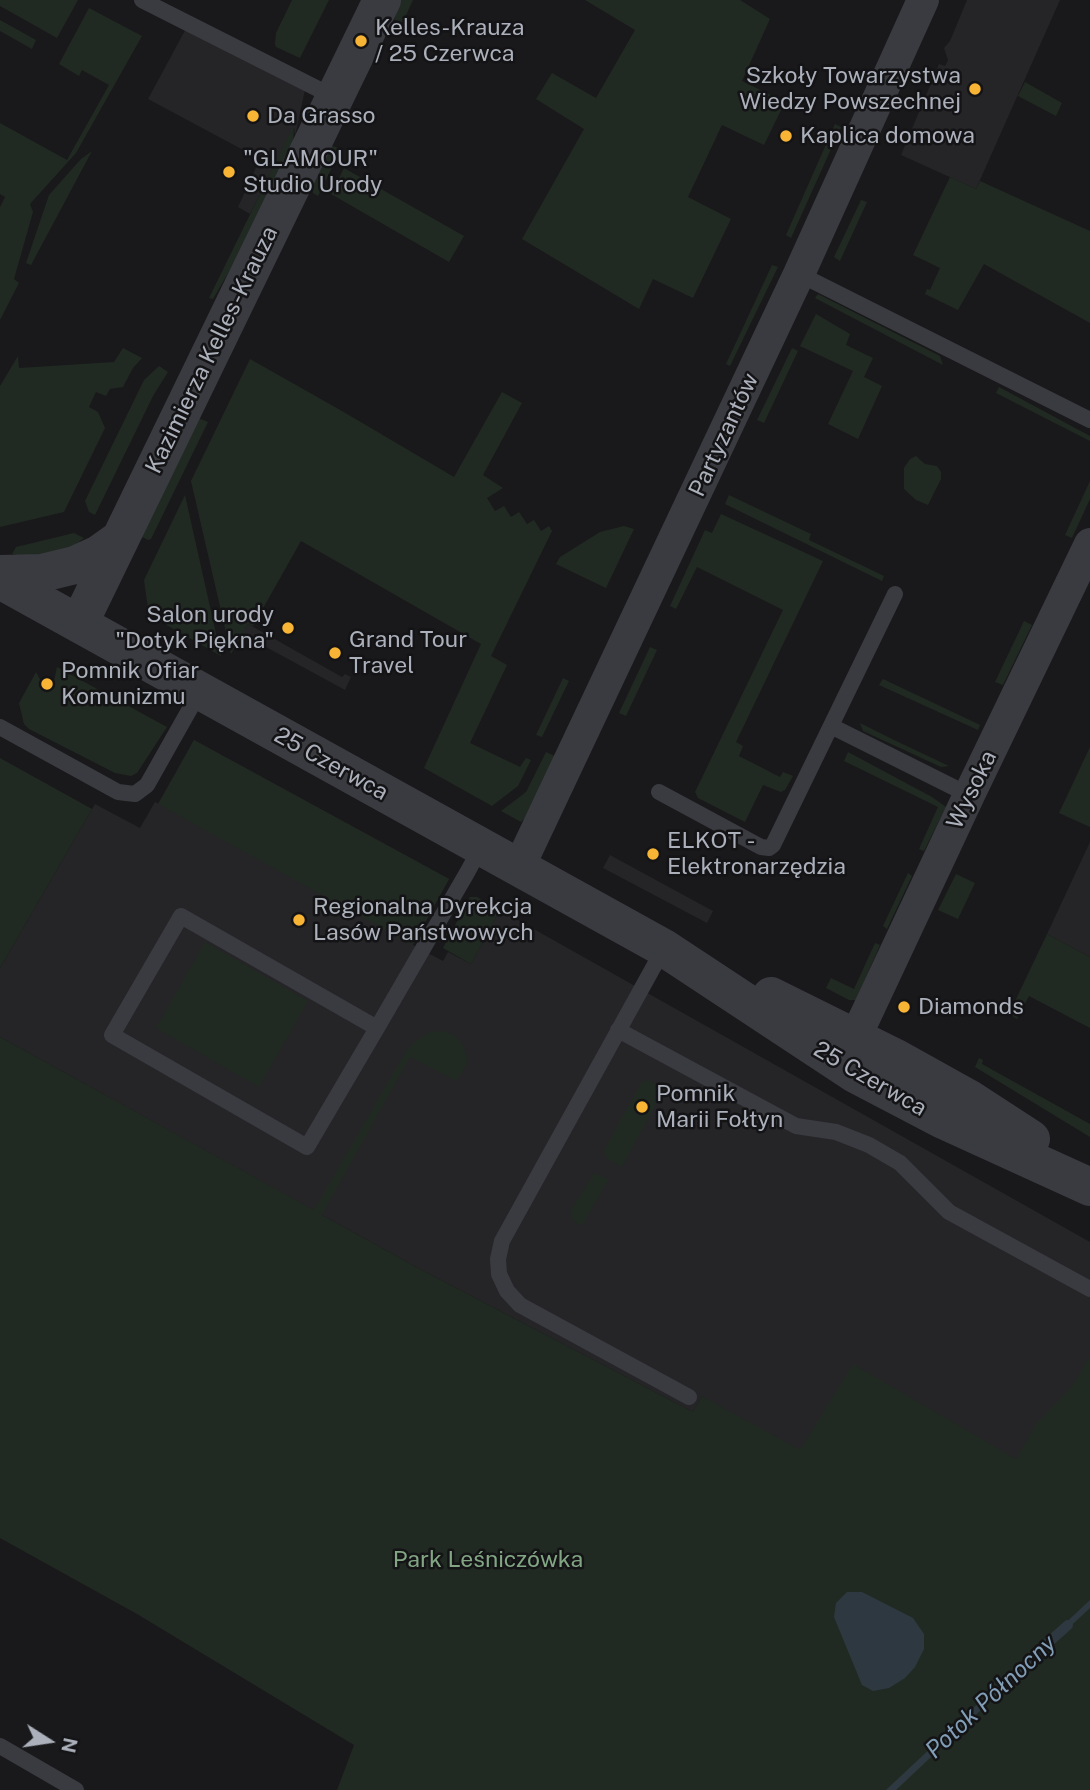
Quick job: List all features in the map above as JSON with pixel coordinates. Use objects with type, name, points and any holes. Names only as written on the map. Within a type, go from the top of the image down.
[{"type":"street","name":"Kazimierza Kelles-Krauza","points":[[79,624],[382,0]]},
{"type":"street","name":"Partyzantów","points":[[519,867],[799,274],[923,0]]},
{"type":"street","points":[[0,574],[42,573],[75,565],[120,540]]},
{"type":"street","name":"Wysoka","points":[[856,1036],[1090,544]]},
{"type":"street","name":"25 Czerwca","points":[[0,580],[664,948],[855,1074],[942,1119],[1090,1185]]},
{"type":"street","name":"25 Czerwca","points":[[664,948],[856,1036],[968,1098],[1017,1129],[1090,1185]]},
{"type":"lane","points":[[142,0],[334,97]]},
{"type":"lane","points":[[799,274],[1090,420]]},
{"type":"lane","points":[[659,792],[757,846],[769,848],[776,841],[895,594]]},
{"type":"lane","points":[[0,727],[118,792],[135,794],[147,785],[200,691]]},
{"type":"lane","points":[[831,726],[969,795]]},
{"type":"lane","points":[[377,1028],[181,916],[112,1035],[307,1147],[377,1028],[481,847]]},
{"type":"lane","points":[[664,948],[502,1241],[498,1259],[499,1274],[507,1292],[520,1305],[689,1397]]},
{"type":"lane","points":[[618,1030],[796,1126],[836,1132],[869,1145],[900,1163],[950,1212],[1090,1289]]},
{"type":"lane","points":[[0,1746],[76,1790]]},
{"type":"shaded area","name":"Szkoły Towarzystwa Wiedzy Powszechnej","points":[[967,0],[1060,0],[976,189],[901,155],[939,64],[945,66],[948,60],[944,48],[950,41]]},
{"type":"shaded area","points":[[189,23],[305,90],[295,136],[294,127],[250,214],[238,207],[260,159],[148,99]]},
{"type":"shaded area","points":[[248,624],[342,677],[345,674],[351,677],[345,690],[242,634]]},
{"type":"shaded area","points":[[194,740],[449,879],[413,945],[443,961],[448,952],[471,964],[500,910],[1090,1242],[1090,1565],[1041,1613],[702,1396],[693,1412],[418,1268],[0,1037],[0,968],[95,804],[140,828],[155,802],[159,804]]},
{"type":"shaded area","points":[[1090,842],[1090,957],[1047,934]]},
{"type":"shaded area","points":[[610,855],[713,911],[707,923],[603,868]]},
{"type":"green space","points":[[0,0],[78,0],[57,38],[0,6]]},
{"type":"green space","points":[[292,0],[329,0],[300,58],[276,47],[275,44],[276,33]]},
{"type":"green space","points":[[400,0],[413,0],[402,24],[394,19]]},
{"type":"green space","points":[[585,0],[740,0],[770,19],[742,81],[785,102],[764,145],[722,125],[688,197],[731,219],[693,298],[653,279],[639,309],[522,239],[584,129],[536,99],[552,73],[596,98],[635,30]]},
{"type":"green space","points":[[89,8],[142,36],[76,153],[30,204],[33,212],[14,279],[19,283],[0,320],[0,207],[5,197],[0,194],[0,123],[67,160],[109,85],[82,70],[79,76],[59,64]]},
{"type":"green space","points":[[0,20],[36,40],[32,49],[0,31]]},
{"type":"green space","points":[[1025,82],[1062,103],[1056,116],[1018,96]]},
{"type":"green space","points":[[835,124],[841,127],[791,238],[786,235]]},
{"type":"green space","points":[[294,125],[293,143],[237,258],[213,299],[209,298]]},
{"type":"green space","points":[[329,145],[341,149],[318,196],[313,193],[311,186]]},
{"type":"green space","points":[[92,151],[31,265],[26,263],[49,195],[81,159]]},
{"type":"green space","points":[[344,168],[464,236],[449,262],[331,194]]},
{"type":"green space","points":[[950,177],[976,189],[980,181],[1090,231],[1090,323],[984,264],[958,310],[925,294],[927,289],[930,290],[940,268],[913,255]]},
{"type":"green space","points":[[861,200],[867,202],[840,261],[834,257]]},
{"type":"green space","points":[[772,265],[778,267],[730,366],[726,364]]},
{"type":"green space","points":[[818,294],[940,356],[943,365],[815,298]]},
{"type":"green space","points":[[816,314],[850,334],[846,345],[873,358],[864,377],[882,386],[858,439],[828,424],[853,371],[800,346]]},
{"type":"green space","points":[[123,348],[142,358],[123,387],[110,389],[106,396],[96,392],[89,407],[98,412],[105,428],[64,512],[0,527],[0,386],[18,356],[19,368],[114,362]]},
{"type":"green space","points":[[792,348],[798,351],[764,423],[757,420]]},
{"type":"green space","points":[[250,359],[454,477],[502,392],[522,403],[483,475],[503,488],[487,498],[495,511],[504,506],[511,517],[519,512],[527,524],[534,520],[541,531],[549,526],[552,531],[491,656],[507,665],[470,743],[520,767],[526,758],[531,760],[518,786],[492,806],[424,768],[481,644],[301,541],[253,626],[248,624],[231,654],[191,481]]},
{"type":"green space","points":[[159,366],[168,372],[153,396],[95,515],[89,512],[85,501],[144,380]]},
{"type":"green space","points":[[999,387],[1090,436],[1090,441],[996,393]]},
{"type":"green space","points":[[198,418],[208,422],[151,539],[148,540],[140,536]]},
{"type":"green space","points":[[916,456],[925,464],[937,466],[941,472],[941,479],[928,505],[916,500],[904,489],[904,468],[910,459]]},
{"type":"green space","points":[[1090,481],[1090,499],[1072,538],[1065,535]]},
{"type":"green space","points":[[185,495],[221,656],[149,615],[144,580]]},
{"type":"green space","points":[[729,495],[811,534],[809,540],[884,576],[882,581],[725,504]]},
{"type":"green space","points":[[721,514],[823,561],[736,742],[743,746],[739,756],[780,777],[783,772],[793,776],[781,792],[763,785],[745,822],[698,798],[695,792],[783,610],[697,567],[676,609],[670,606],[705,530],[712,533]]},
{"type":"green space","points":[[624,526],[634,529],[606,588],[556,564],[560,557],[600,532]]},
{"type":"green space","points":[[74,533],[84,538],[74,546],[30,558],[12,554],[16,547]]},
{"type":"green space","points":[[1024,621],[1032,625],[1003,685],[995,682]]},
{"type":"green space","points":[[650,647],[657,650],[626,716],[619,713]]},
{"type":"green space","points":[[57,667],[167,727],[137,773],[131,776],[115,773],[24,724],[19,703],[36,672],[44,687],[53,686]]},
{"type":"green space","points":[[563,678],[569,681],[542,737],[536,735]]},
{"type":"green space","points":[[883,679],[980,725],[978,730],[879,685]]},
{"type":"green space","points":[[860,723],[949,766],[941,767],[863,731]]},
{"type":"green space","points":[[194,740],[449,879],[412,945],[158,804]]},
{"type":"green space","points":[[1090,747],[1090,827],[1059,813]]},
{"type":"green space","points":[[546,752],[557,757],[521,822],[501,811],[526,792]]},
{"type":"green space","points":[[848,752],[946,807],[924,851],[919,849],[938,807],[844,761]]},
{"type":"green space","points":[[0,758],[92,809],[0,968]]},
{"type":"green space","points":[[908,873],[912,876],[887,929],[883,926]]},
{"type":"green space","points":[[956,874],[975,883],[958,919],[938,910]]},
{"type":"green space","points":[[470,897],[477,897],[500,910],[471,964],[443,948]]},
{"type":"green space","points":[[1047,934],[1090,957],[1090,1028],[1029,996],[1017,1019],[1009,1014]]},
{"type":"green space","points":[[205,942],[308,1001],[259,1087],[156,1028]]},
{"type":"green space","points":[[875,943],[880,945],[856,1000],[849,1000],[826,988],[831,978],[854,989]]},
{"type":"green space","name":"Park Leśniczówka","points":[[443,1031],[453,1034],[465,1050],[468,1061],[462,1072],[456,1081],[410,1057],[322,1215],[693,1412],[702,1396],[800,1450],[853,1364],[1016,1459],[1036,1424],[1073,1385],[1090,1355],[1090,1790],[337,1790],[354,1745],[137,1614],[0,1538],[0,1037],[314,1210],[406,1051],[430,1032]]},
{"type":"green space","points":[[979,1058],[983,1060],[982,1064],[1090,1124],[1090,1137],[975,1067]]},
{"type":"green space","points":[[648,1080],[664,1089],[622,1167],[606,1158],[604,1150],[641,1083]]},
{"type":"green space","points":[[594,1173],[609,1179],[582,1226],[573,1221],[570,1212]]},
{"type":"water","points":[[847,1592],[862,1592],[913,1618],[924,1634],[924,1649],[915,1667],[905,1678],[889,1688],[873,1691],[862,1685],[834,1617],[836,1603]]},
{"type":"water","points":[[1090,1600],[1090,1608],[1062,1634],[1057,1631]]},
{"type":"water","points":[[1046,1640],[1052,1643],[896,1790],[886,1790]]},
{"type":"waterway","name":"Potok Północny","points":[[1040,1650],[1068,1625]]},
{"type":"place","name":"Kelles-Krauza / 25 Czerwca","points":[[361,41]]},
{"type":"place","name":"Szkoły Towarzystwa Wiedzy Powszechnej","points":[[975,89]]},
{"type":"place","name":"Da Grasso","points":[[253,116]]},
{"type":"place","name":"Kaplica domowa","points":[[786,136]]},
{"type":"place","name":"\"GLAMOUR\" Studio Urody","points":[[229,172]]},
{"type":"place","name":"Salon urody \"Dotyk Piękna\"","points":[[288,628]]},
{"type":"place","name":"Grand Tour Travel","points":[[335,653]]},
{"type":"place","name":"Pomnik Ofiar Komunizmu","points":[[47,684]]},
{"type":"place","name":"ELKOT - Elektronarzędzia","points":[[653,854]]},
{"type":"place","name":"Regionalna Dyrekcja Lasów Państwowych","points":[[299,920]]},
{"type":"place","name":"Diamonds","points":[[904,1007]]},
{"type":"place","name":"Pomnik Marii Fołtyn","points":[[642,1107]]}]
